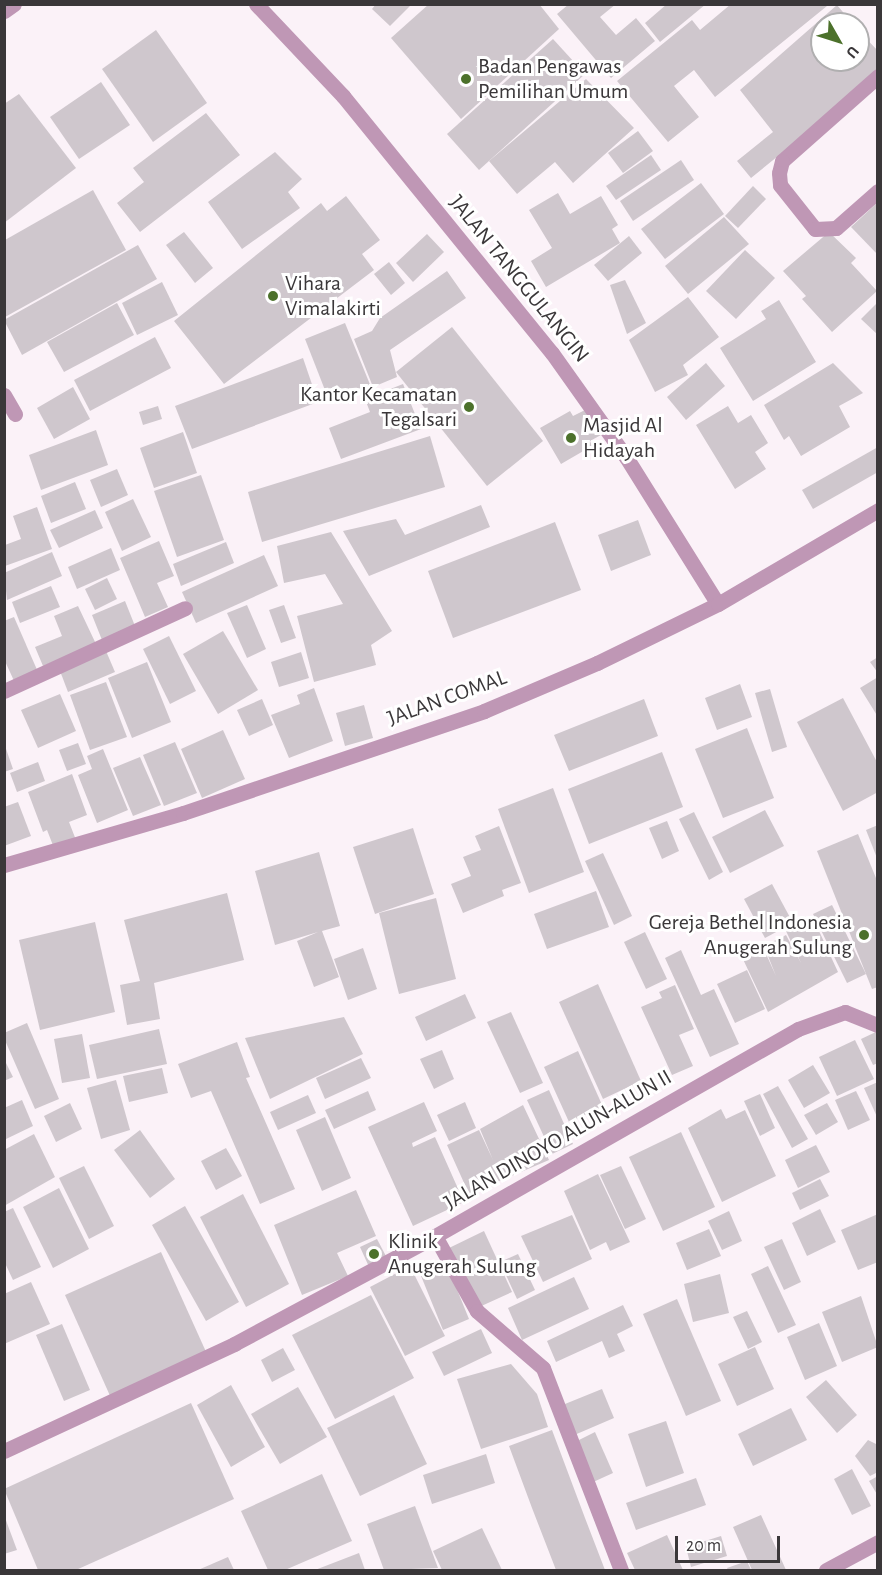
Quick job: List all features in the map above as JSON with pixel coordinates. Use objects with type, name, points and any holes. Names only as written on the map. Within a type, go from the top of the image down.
[{"type":"street","points":[[4,11],[14,4]]},
{"type":"street","name":"JALAN TANGGULANGIN","points":[[256,4],[343,96],[552,353],[626,457],[718,604]]},
{"type":"street","points":[[878,76],[782,161],[779,173],[780,184],[815,229],[836,228],[878,191]]},
{"type":"street","points":[[4,395],[15,414]]},
{"type":"street","name":"JALAN COMAL","points":[[4,865],[183,813],[484,711],[597,663],[718,604],[878,510]]},
{"type":"street","points":[[4,691],[185,608]]},
{"type":"street","name":"JALAN DINOYO ALUN-ALUN II","points":[[4,1451],[234,1344],[435,1236],[798,1029],[845,1012],[878,1024]]},
{"type":"street","points":[[435,1236],[477,1311],[543,1368],[621,1570]]},
{"type":"street","points":[[826,1570],[878,1542]]},
{"type":"building","points":[[376,4],[412,4],[390,26],[372,9]]},
{"type":"building","name":"Badan Pengawas Pemilihan Umum","points":[[429,4],[539,4],[559,29],[461,119],[391,38]]},
{"type":"building","points":[[569,4],[616,4],[600,17],[616,35],[636,18],[655,41],[611,78],[557,14]]},
{"type":"building","points":[[667,4],[706,4],[660,42],[645,23]]},
{"type":"building","points":[[731,4],[827,6],[820,12],[810,12],[810,20],[715,97],[694,70],[674,86],[699,117],[668,142],[617,81],[692,20],[700,30]]},
{"type":"building","points":[[837,5],[843,12],[829,12]]},
{"type":"building","points":[[810,29],[810,72],[870,72],[870,43],[878,51],[878,75],[751,178],[737,161],[773,132],[740,90]]},
{"type":"building","points":[[156,30],[207,103],[153,142],[102,69]]},
{"type":"building","points":[[553,39],[585,74],[479,170],[447,134]]},
{"type":"building","points":[[586,79],[634,128],[573,183],[555,162],[517,194],[489,161]]},
{"type":"building","points":[[101,82],[130,125],[79,159],[50,117]]},
{"type":"building","points":[[19,94],[76,168],[4,223],[4,104]]},
{"type":"building","points":[[206,113],[240,155],[140,232],[117,203],[144,182],[133,168]]},
{"type":"building","points":[[638,131],[653,151],[623,173],[608,153]]},
{"type":"building","points":[[275,152],[302,179],[288,192],[300,208],[242,249],[208,202]]},
{"type":"building","points":[[651,155],[661,170],[616,200],[606,186]]},
{"type":"building","points":[[681,160],[694,180],[633,221],[620,201]]},
{"type":"building","points":[[701,183],[724,214],[665,259],[641,229]]},
{"type":"building","points":[[753,186],[766,199],[738,228],[725,216]]},
{"type":"building","points":[[93,190],[126,250],[5,317],[5,240]]},
{"type":"building","points":[[558,193],[570,214],[601,196],[618,225],[612,229],[620,243],[546,287],[531,261],[552,248],[529,210]]},
{"type":"building","name":"Vihara Vimalakirti","points":[[346,196],[380,240],[362,254],[374,270],[224,384],[174,321],[321,203],[327,211]]},
{"type":"building","points":[[878,202],[878,255],[851,227]]},
{"type":"building","points":[[724,217],[749,244],[688,294],[665,266]]},
{"type":"building","points":[[184,232],[213,268],[195,283],[166,245]]},
{"type":"building","points":[[829,232],[856,258],[851,263],[877,291],[832,332],[802,299],[806,296],[783,271]]},
{"type":"building","points":[[427,234],[444,252],[413,282],[396,263]]},
{"type":"building","points":[[629,236],[642,253],[608,281],[594,265]]},
{"type":"building","points":[[138,245],[157,279],[22,355],[4,320]]},
{"type":"building","points":[[745,250],[775,278],[736,319],[706,291]]},
{"type":"building","points":[[389,262],[405,283],[391,295],[374,274]]},
{"type":"building","points":[[447,271],[466,298],[390,350],[397,377],[373,387],[354,339],[372,331],[380,318]]},
{"type":"building","points":[[625,280],[646,323],[627,334],[610,285]]},
{"type":"building","points":[[162,282],[178,315],[137,335],[122,303]]},
{"type":"building","points":[[688,297],[719,337],[683,365],[688,375],[655,392],[629,340]]},
{"type":"building","points":[[779,300],[816,362],[753,401],[720,348],[766,319],[761,311]]},
{"type":"building","points":[[878,302],[878,335],[861,319]]},
{"type":"building","points":[[117,303],[134,335],[64,372],[47,342]]},
{"type":"building","points":[[345,323],[371,387],[330,403],[305,339]]},
{"type":"building","name":"Kantor Kecamatan Tegalsari","points":[[452,327],[543,441],[487,486],[396,372]]},
{"type":"building","points":[[155,337],[171,368],[90,411],[74,380]]},
{"type":"building","points":[[303,358],[318,402],[192,449],[175,406]]},
{"type":"building","points":[[706,363],[725,386],[686,420],[667,397]]},
{"type":"building","points":[[833,363],[863,393],[839,406],[850,427],[801,456],[789,436],[784,440],[764,405]]},
{"type":"building","points":[[403,384],[421,429],[341,459],[329,428],[370,412],[365,399]]},
{"type":"building","points":[[73,387],[90,419],[54,439],[37,408]]},
{"type":"building","points":[[158,406],[162,419],[143,425],[139,412]]},
{"type":"building","points":[[728,406],[738,423],[751,415],[768,443],[755,452],[766,469],[735,489],[696,425]]},
{"type":"building","name":"Masjid Al Hidayah","points":[[587,409],[601,435],[590,441],[592,446],[561,464],[540,428],[570,411],[573,416]]},
{"type":"building","points":[[96,430],[108,465],[41,490],[29,455]]},
{"type":"building","points":[[183,432],[197,473],[154,488],[140,448]]},
{"type":"building","points":[[430,436],[445,487],[262,542],[248,492]]},
{"type":"building","points":[[878,447],[878,472],[813,509],[802,490]]},
{"type":"building","points":[[117,469],[128,495],[101,507],[90,480]]},
{"type":"building","points":[[201,475],[224,540],[177,557],[154,491]]},
{"type":"building","points":[[75,482],[86,509],[51,523],[41,496]]},
{"type":"building","points":[[133,499],[151,537],[122,551],[105,512]]},
{"type":"building","points":[[481,505],[490,527],[369,576],[343,531],[396,519],[405,535]]},
{"type":"building","points":[[37,507],[52,549],[5,566],[5,545],[21,539],[13,516]]},
{"type":"building","points":[[95,510],[103,528],[59,548],[50,530]]},
{"type":"building","points":[[638,520],[651,555],[611,571],[598,535]]},
{"type":"building","points":[[555,522],[581,590],[453,638],[428,571]]},
{"type":"building","points":[[331,532],[392,631],[371,645],[376,665],[314,682],[297,616],[343,604],[325,574],[284,583],[277,546]]},
{"type":"building","points":[[159,541],[174,576],[157,583],[168,607],[145,617],[120,558]]},
{"type":"building","points":[[226,542],[234,563],[181,586],[173,564]]},
{"type":"building","points":[[111,548],[120,570],[77,589],[68,567]]},
{"type":"building","points":[[52,552],[62,576],[7,600],[4,573]]},
{"type":"building","points":[[264,555],[278,586],[196,623],[182,592]]},
{"type":"building","points":[[107,578],[117,599],[95,610],[85,589]]},
{"type":"building","points":[[51,586],[60,607],[20,623],[12,602]]},
{"type":"building","points":[[125,601],[135,626],[102,640],[92,615]]},
{"type":"building","points":[[247,605],[266,649],[247,658],[227,613]]},
{"type":"building","points":[[284,605],[296,638],[281,643],[269,610]]},
{"type":"building","points":[[78,606],[96,644],[43,666],[35,647],[62,636],[54,616]]},
{"type":"building","points":[[14,617],[38,672],[15,683],[4,659],[4,621]]},
{"type":"building","points":[[223,631],[258,690],[218,714],[183,654]]},
{"type":"building","points":[[169,636],[196,691],[170,704],[143,649]]},
{"type":"building","points":[[106,651],[115,672],[68,692],[60,671]]},
{"type":"building","points":[[301,652],[309,678],[279,687],[271,662]]},
{"type":"building","points":[[878,657],[878,673],[870,662]]},
{"type":"building","points":[[147,662],[171,722],[132,738],[108,678]]},
{"type":"building","points":[[878,677],[878,717],[860,688]]},
{"type":"building","points":[[106,682],[127,737],[90,750],[70,695]]},
{"type":"building","points":[[740,684],[752,717],[717,730],[705,698]]},
{"type":"building","points":[[314,688],[333,741],[289,758],[271,715],[300,704],[297,695]]},
{"type":"building","points":[[770,689],[787,747],[772,752],[755,693]]},
{"type":"building","points":[[60,694],[76,731],[38,748],[21,710]]},
{"type":"building","points":[[843,698],[878,764],[878,792],[843,811],[797,722]]},
{"type":"building","points":[[262,699],[273,725],[249,736],[237,710]]},
{"type":"building","points":[[644,699],[658,736],[569,771],[554,735]]},
{"type":"building","points":[[364,705],[373,738],[345,746],[336,713]]},
{"type":"building","points":[[747,728],[774,798],[723,818],[695,749]]},
{"type":"building","points":[[223,730],[245,779],[202,798],[181,749]]},
{"type":"building","points":[[175,742],[197,793],[164,806],[143,755]]},
{"type":"building","points":[[4,743],[13,769],[4,772]]},
{"type":"building","points":[[78,743],[86,764],[67,771],[59,750]]},
{"type":"building","points":[[103,749],[128,810],[97,823],[78,775],[92,769],[87,756]]},
{"type":"building","points":[[662,752],[683,807],[589,844],[568,789]]},
{"type":"building","points":[[140,757],[161,805],[133,816],[113,768]]},
{"type":"building","points":[[38,762],[45,781],[17,792],[10,773]]},
{"type":"building","points":[[72,774],[87,815],[69,822],[76,840],[54,848],[47,830],[43,832],[28,792]]},
{"type":"building","points":[[553,788],[584,872],[529,893],[498,809]]},
{"type":"building","points":[[18,802],[31,836],[4,846],[4,807]]},
{"type":"building","points":[[765,810],[784,846],[730,873],[712,837]]},
{"type":"building","points":[[694,812],[723,872],[709,880],[679,819]]},
{"type":"building","points":[[667,821],[679,851],[662,859],[649,828]]},
{"type":"building","points":[[878,825],[878,858],[877,858],[866,830]]},
{"type":"building","points":[[499,826],[521,883],[502,890],[504,896],[463,913],[451,884],[471,876],[463,857],[481,850],[475,836]]},
{"type":"building","points":[[413,828],[434,894],[375,914],[353,847]]},
{"type":"building","name":"Gereja Bethel Indonesia Anugerah Sulung","points":[[858,834],[878,883],[878,987],[872,989],[817,851]]},
{"type":"building","points":[[319,852],[340,926],[322,931],[339,977],[314,987],[297,941],[318,932],[275,945],[255,871]]},
{"type":"building","points":[[603,853],[632,916],[614,925],[585,861]]},
{"type":"building","points":[[772,884],[793,923],[765,938],[744,899]]},
{"type":"building","points":[[596,891],[609,927],[547,949],[534,914]]},
{"type":"building","points":[[227,893],[244,960],[154,983],[160,1019],[127,1025],[120,985],[140,981],[124,920]]},
{"type":"building","points":[[436,898],[456,979],[399,994],[379,913]]},
{"type":"building","points":[[832,905],[866,974],[847,983],[813,914]]},
{"type":"building","points":[[813,918],[838,972],[768,1012],[741,955],[762,945],[776,976],[764,946],[786,935],[801,963],[786,931]]},
{"type":"building","points":[[95,922],[115,1012],[40,1030],[19,940]]},
{"type":"building","points":[[645,932],[667,979],[646,989],[624,942]]},
{"type":"building","points":[[363,948],[377,989],[348,1000],[334,959]]},
{"type":"building","points":[[681,950],[701,995],[714,989],[739,1044],[710,1057],[665,958]]},
{"type":"building","points":[[747,970],[765,1009],[735,1023],[717,984]]},
{"type":"building","points":[[598,984],[641,1081],[603,1099],[559,1002]]},
{"type":"building","points":[[675,985],[694,1029],[679,1035],[693,1066],[672,1075],[641,1007],[662,998],[659,992]]},
{"type":"building","points":[[465,994],[476,1018],[426,1041],[415,1017]]},
{"type":"building","points":[[511,1012],[543,1083],[520,1093],[487,1022]]},
{"type":"building","points":[[344,1017],[363,1054],[270,1099],[245,1038]]},
{"type":"building","points":[[27,1023],[59,1099],[35,1109],[4,1038],[4,1033]]},
{"type":"building","points":[[159,1029],[167,1064],[97,1079],[89,1045]]},
{"type":"building","points":[[878,1031],[878,1063],[873,1065],[861,1039]]},
{"type":"building","points":[[82,1034],[90,1078],[62,1083],[54,1039]]},
{"type":"building","points":[[855,1040],[874,1079],[837,1096],[819,1057]]},
{"type":"building","points":[[237,1042],[250,1077],[246,1078],[295,1189],[260,1204],[211,1091],[191,1098],[178,1064]]},
{"type":"building","points":[[442,1050],[454,1079],[434,1089],[420,1059]]},
{"type":"building","points":[[578,1051],[603,1107],[569,1122],[544,1067]]},
{"type":"building","points":[[361,1058],[371,1078],[325,1099],[316,1078]]},
{"type":"building","points":[[4,1059],[13,1077],[4,1081]]},
{"type":"building","points":[[813,1065],[830,1093],[804,1108],[788,1080]]},
{"type":"building","points":[[162,1068],[168,1093],[129,1102],[123,1076]]},
{"type":"building","points":[[116,1080],[130,1130],[101,1139],[87,1088]]},
{"type":"building","points":[[878,1082],[878,1119],[864,1088]]},
{"type":"building","points":[[778,1086],[808,1139],[792,1148],[763,1094]]},
{"type":"building","points":[[549,1090],[573,1144],[552,1154],[527,1100]]},
{"type":"building","points":[[368,1091],[376,1110],[334,1129],[325,1110]]},
{"type":"building","points":[[856,1091],[870,1120],[848,1130],[835,1100]]},
{"type":"building","points":[[760,1094],[775,1128],[760,1136],[744,1101]]},
{"type":"building","points":[[308,1095],[316,1113],[278,1130],[270,1112]]},
{"type":"building","points":[[22,1100],[33,1126],[4,1140],[4,1108]]},
{"type":"building","points":[[424,1102],[437,1131],[412,1143],[413,1147],[435,1137],[464,1202],[413,1226],[368,1127]]},
{"type":"building","points":[[465,1102],[476,1128],[449,1141],[437,1115]]},
{"type":"building","points":[[70,1103],[82,1129],[56,1142],[44,1116]]},
{"type":"building","points":[[827,1103],[838,1122],[816,1135],[804,1115]]},
{"type":"building","points":[[523,1105],[549,1160],[469,1194],[447,1145],[479,1130],[493,1160],[480,1129]]},
{"type":"building","points":[[721,1109],[726,1119],[745,1110],[776,1176],[722,1202],[688,1128]]},
{"type":"building","points":[[325,1117],[351,1178],[322,1191],[296,1130]]},
{"type":"building","points":[[140,1130],[175,1179],[150,1198],[114,1150]]},
{"type":"building","points":[[681,1132],[715,1207],[663,1231],[629,1157]]},
{"type":"building","points":[[34,1134],[55,1177],[4,1206],[4,1150]]},
{"type":"building","points":[[816,1145],[830,1172],[798,1188],[785,1160]]},
{"type":"building","points":[[226,1148],[242,1176],[216,1190],[201,1161]]},
{"type":"building","points":[[84,1166],[114,1226],[89,1239],[59,1178]]},
{"type":"building","points":[[621,1166],[646,1219],[625,1229],[600,1175]]},
{"type":"building","points":[[598,1174],[630,1242],[610,1251],[606,1242],[590,1250],[564,1191]]},
{"type":"building","points":[[820,1179],[829,1196],[800,1210],[792,1193]]},
{"type":"building","points":[[59,1188],[89,1249],[53,1268],[23,1207]]},
{"type":"building","points":[[356,1190],[376,1236],[337,1253],[348,1276],[302,1295],[274,1225]]},
{"type":"building","points":[[243,1194],[289,1284],[246,1307],[200,1217]]},
{"type":"building","points":[[185,1206],[239,1302],[206,1321],[152,1225]]},
{"type":"building","points":[[13,1208],[41,1267],[13,1280],[4,1261],[4,1212]]},
{"type":"building","points":[[820,1209],[836,1242],[807,1256],[792,1223]]},
{"type":"building","points":[[729,1211],[742,1241],[722,1250],[708,1221]]},
{"type":"building","points":[[878,1214],[878,1262],[858,1270],[841,1230]]},
{"type":"building","points":[[572,1215],[592,1259],[543,1282],[521,1236]]},
{"type":"building","points":[[709,1229],[721,1256],[687,1270],[676,1243]]},
{"type":"building","points":[[484,1231],[512,1292],[477,1308],[449,1248]]},
{"type":"building","name":"Klinik Anugerah Sulung","points":[[377,1239],[388,1260],[370,1269],[360,1247]]},
{"type":"building","points":[[782,1239],[801,1282],[784,1290],[764,1247]]},
{"type":"building","points":[[161,1252],[207,1354],[111,1398],[65,1295]]},
{"type":"building","points":[[518,1254],[535,1290],[517,1299],[500,1262]]},
{"type":"building","points":[[445,1260],[469,1319],[443,1330],[419,1271]]},
{"type":"building","points":[[410,1266],[445,1336],[405,1356],[370,1287]]},
{"type":"building","points":[[768,1266],[796,1325],[778,1333],[751,1274]]},
{"type":"building","points":[[720,1274],[729,1313],[693,1322],[684,1284]]},
{"type":"building","points":[[574,1277],[589,1309],[522,1340],[508,1308]]},
{"type":"building","points":[[31,1282],[50,1324],[4,1344],[4,1294]]},
{"type":"building","points":[[371,1295],[414,1378],[335,1419],[292,1335]]},
{"type":"building","points":[[861,1296],[878,1347],[842,1362],[822,1312]]},
{"type":"building","points":[[677,1299],[721,1401],[686,1416],[643,1314]]},
{"type":"building","points":[[623,1305],[633,1326],[617,1334],[625,1351],[609,1358],[602,1341],[556,1362],[547,1341]]},
{"type":"building","points":[[747,1311],[762,1342],[748,1349],[733,1317]]},
{"type":"building","points":[[819,1323],[837,1366],[805,1380],[787,1337]]},
{"type":"building","points":[[62,1324],[90,1390],[64,1401],[36,1335]]},
{"type":"building","points":[[481,1329],[492,1353],[444,1376],[432,1352]]},
{"type":"building","points":[[755,1347],[774,1389],[737,1406],[718,1364]]},
{"type":"building","points":[[283,1348],[295,1370],[272,1382],[261,1360]]},
{"type":"building","points":[[511,1364],[537,1394],[548,1427],[481,1449],[457,1379]]},
{"type":"building","points":[[826,1380],[857,1415],[837,1433],[806,1397]]},
{"type":"building","points":[[231,1385],[265,1447],[231,1467],[197,1405]]},
{"type":"building","points":[[298,1387],[327,1437],[280,1464],[251,1414]]},
{"type":"building","points":[[602,1389],[614,1418],[572,1436],[560,1406]]},
{"type":"building","points":[[394,1395],[427,1464],[360,1496],[327,1428]]},
{"type":"building","points":[[191,1403],[234,1499],[76,1570],[38,1570],[4,1489]]},
{"type":"building","points":[[791,1408],[807,1440],[753,1466],[738,1434]]},
{"type":"building","points":[[666,1421],[684,1473],[646,1487],[628,1434]]},
{"type":"building","points":[[552,1430],[605,1570],[556,1570],[532,1508],[509,1446]]},
{"type":"building","points":[[595,1432],[613,1473],[591,1483],[573,1443]]},
{"type":"building","points":[[868,1440],[878,1445],[878,1472],[870,1476],[855,1456]]},
{"type":"building","points":[[486,1454],[495,1483],[432,1504],[423,1475]]},
{"type":"building","points":[[852,1469],[871,1506],[852,1515],[834,1479]]},
{"type":"building","points":[[322,1474],[352,1541],[285,1570],[268,1570],[241,1511]]},
{"type":"building","points":[[878,1476],[878,1496],[869,1481]]},
{"type":"building","points":[[696,1478],[706,1505],[636,1530],[626,1503]]},
{"type":"building","points":[[415,1506],[438,1568],[384,1570],[367,1524]]},
{"type":"building","points":[[4,1515],[17,1550],[4,1554]]},
{"type":"building","points":[[761,1515],[786,1570],[752,1570],[733,1527]]},
{"type":"building","points":[[482,1528],[502,1570],[442,1570],[433,1551]]},
{"type":"building","points":[[667,1535],[683,1570],[635,1570],[627,1553]]},
{"type":"building","points":[[721,1536],[727,1556],[691,1567],[686,1547]]},
{"type":"building","points":[[359,1553],[365,1570],[315,1570]]},
{"type":"building","points":[[228,1557],[234,1570],[198,1570]]},
{"type":"building","points":[[747,1561],[751,1570],[728,1570],[727,1568]]},
{"type":"place","name":"Badan Pengawas Pemilihan Umum","points":[[466,79]]},
{"type":"place","name":"Vihara Vimalakirti","points":[[273,296]]},
{"type":"place","name":"Kantor Kecamatan Tegalsari","points":[[469,407]]},
{"type":"place","name":"Masjid Al Hidayah","points":[[571,438]]},
{"type":"place","name":"Gereja Bethel Indonesia Anugerah Sulung","points":[[864,935]]},
{"type":"place","name":"Klinik Anugerah Sulung","points":[[374,1254]]}]
